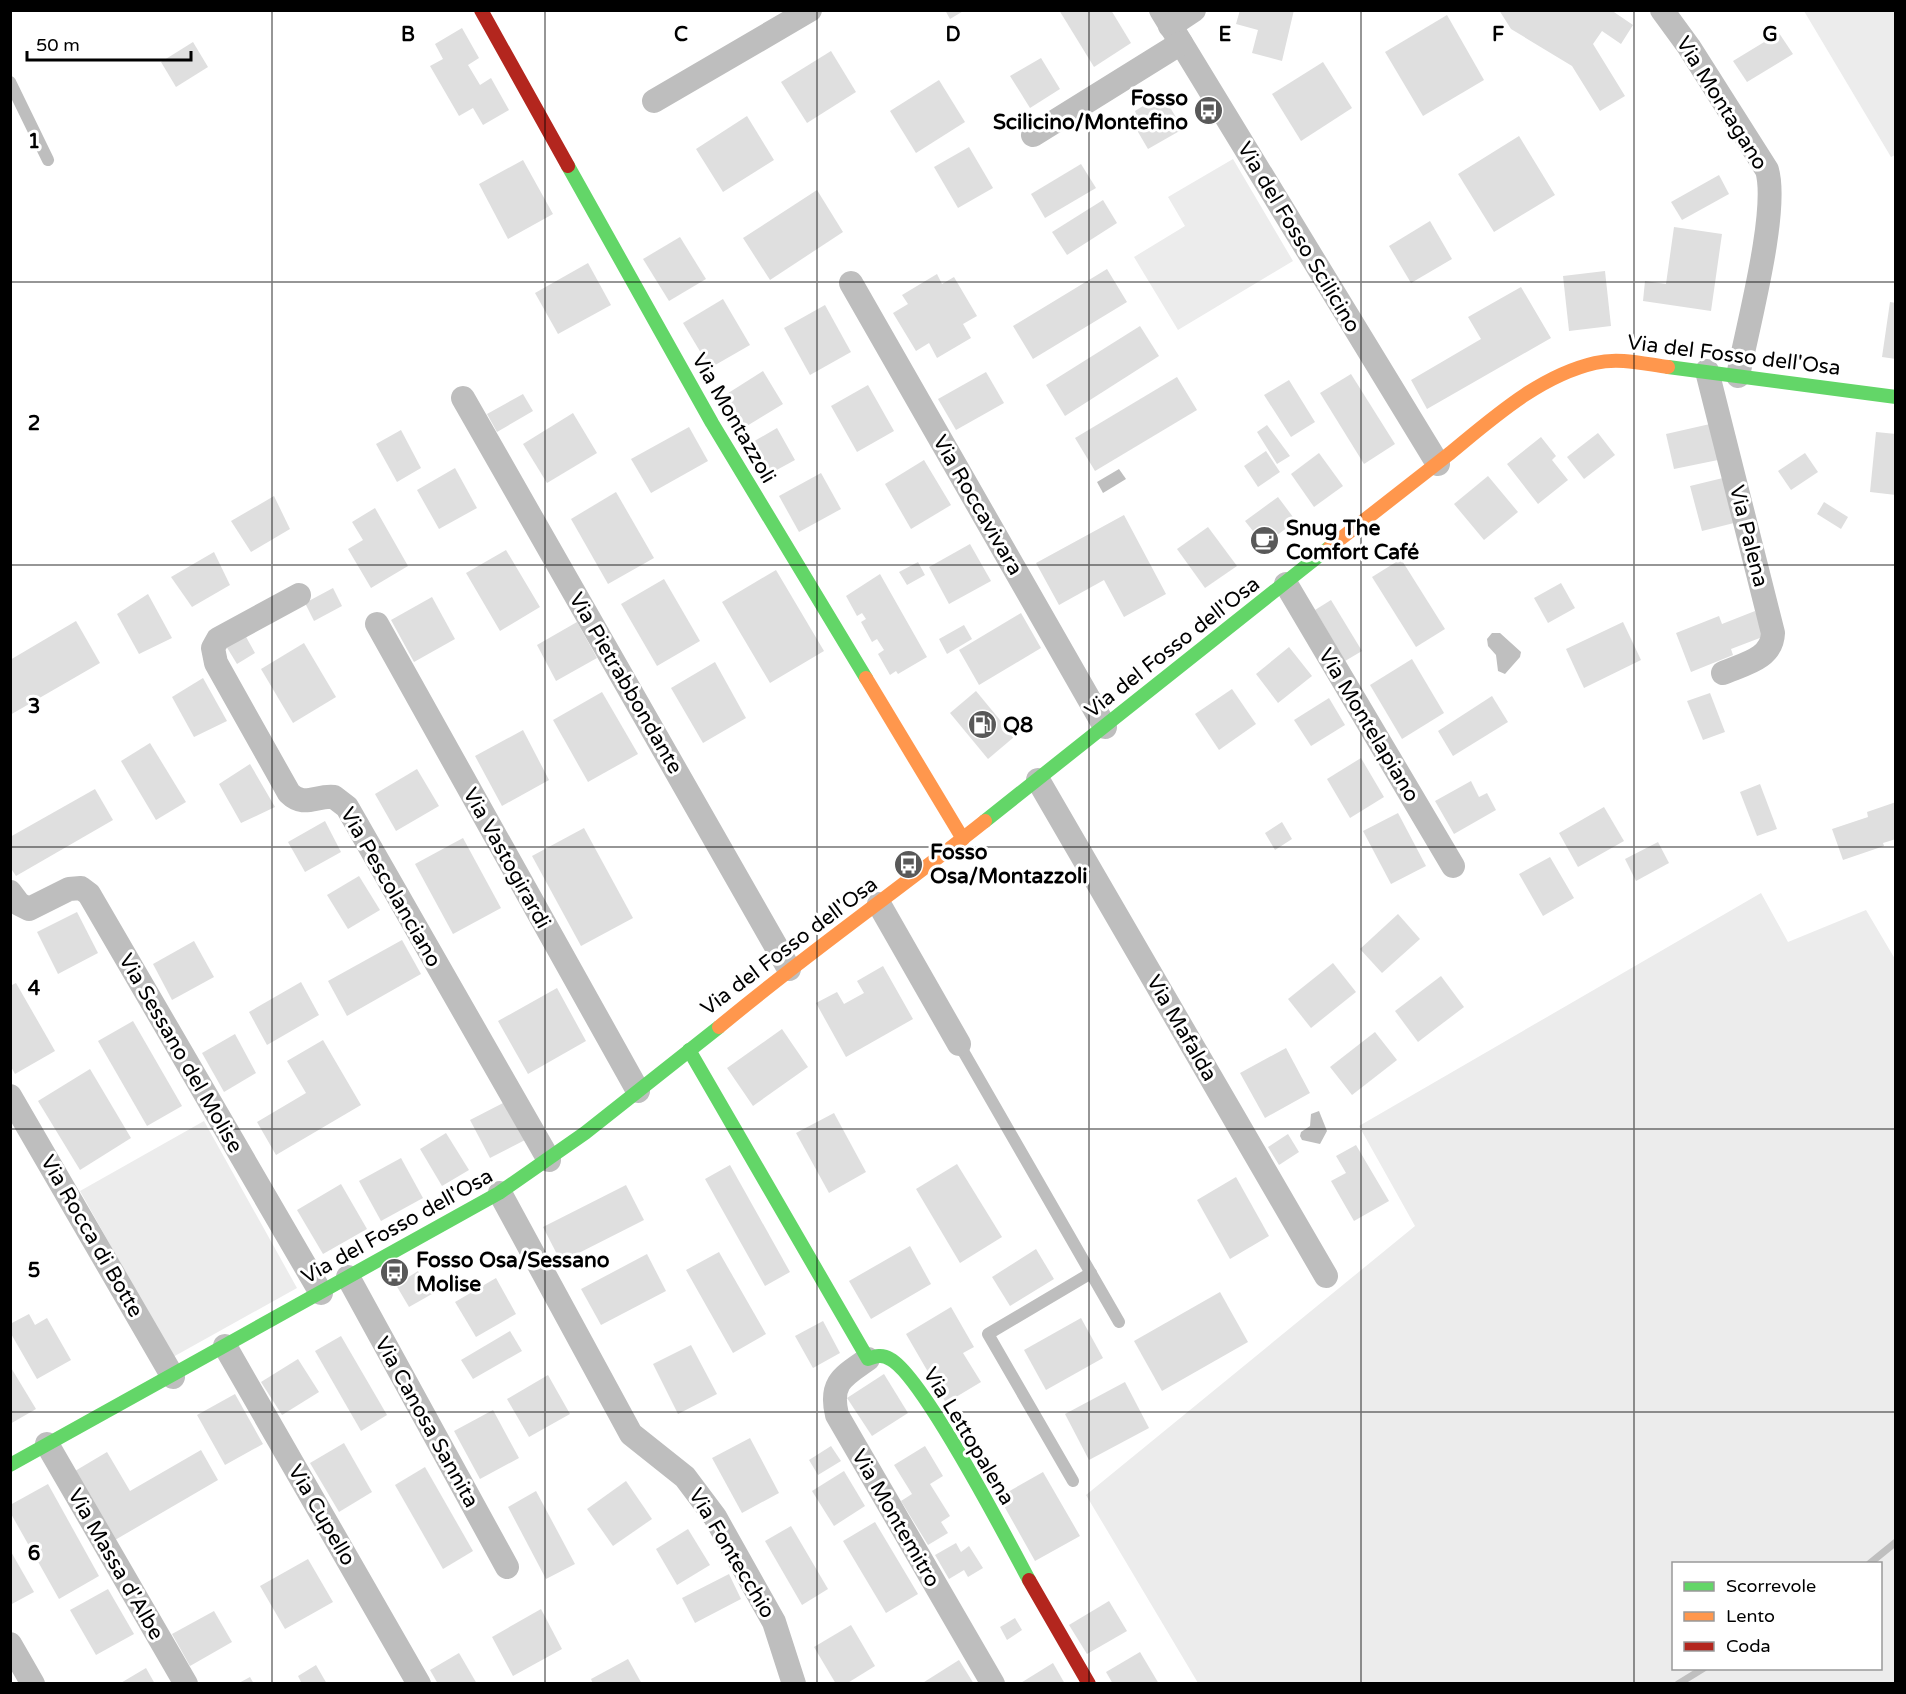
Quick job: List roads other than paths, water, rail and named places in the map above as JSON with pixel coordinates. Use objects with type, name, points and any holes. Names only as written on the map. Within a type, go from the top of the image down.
[{"type":"street","name":"Via Montazzoli","points":[[481,10],[712,423],[963,839]]},
{"type":"street","points":[[654,100],[810,10]]},
{"type":"street","points":[[1033,135],[1194,10]]},
{"type":"street","name":"Via Montagano","points":[[1662,10],[1689,47],[1761,161],[1770,182],[1766,229],[1737,376]]},
{"type":"street","name":"Via del Fosso Scilicino","points":[[1171,26],[1438,464]]},
{"type":"street","name":"Via Roccavivara","points":[[851,283],[1105,727]]},
{"type":"street","name":"Via del Fosso dell'Osa","points":[[10,1465],[173,1377],[500,1193],[549,1160],[789,969],[821,948],[963,839],[1510,406],[1574,369],[1598,362],[1622,361],[1896,397]]},
{"type":"street","name":"Via Palena","points":[[1707,371],[1773,633],[1771,645],[1764,655],[1723,673]]},
{"type":"street","name":"Via Pietrabbondante","points":[[463,398],[789,969]]},
{"type":"street","name":"Via Montelapiano","points":[[1286,584],[1453,866]]},
{"type":"street","name":"Via Pescolanciano","points":[[298,595],[218,639],[213,652],[216,663],[294,799],[305,802],[322,797],[334,797],[347,807],[549,1160]]},
{"type":"street","name":"Via Vastogirardi","points":[[377,624],[638,1091]]},
{"type":"street","name":"Via Mafalda","points":[[1038,780],[1326,1276]]},
{"type":"street","name":"Via Sessano del Molise","points":[[10,892],[19,904],[29,909],[69,889],[81,888],[89,894],[321,1293]]},
{"type":"street","points":[[879,904],[959,1044]]},
{"type":"street","points":[[689,1050],[868,1359]]},
{"type":"street","name":"Via Rocca di Botte","points":[[10,1096],[173,1377]]},
{"type":"street","name":"Via Fontecchio","points":[[500,1193],[631,1434],[685,1477],[715,1517],[774,1622],[794,1683]]},
{"type":"street","name":"Via Canosa Sannita","points":[[348,1278],[507,1567]]},
{"type":"street","name":"Via Cupello","points":[[225,1346],[419,1683]]},
{"type":"street","name":"Via Lettopalena","points":[[868,1359],[879,1355],[891,1359],[908,1375],[947,1435],[1089,1683]]},
{"type":"street","name":"Via Montemitro","points":[[868,1359],[840,1380],[834,1395],[837,1415],[993,1683]]},
{"type":"street","name":"Via Massa d'Albe","points":[[47,1444],[186,1683]]},
{"type":"street","points":[[10,1644],[33,1683]]},
{"type":"lane","points":[[10,82],[48,160]]},
{"type":"lane","points":[[959,1044],[1119,1322]]},
{"type":"lane","points":[[1073,1481],[988,1334],[1090,1273]]},
{"type":"waterway","points":[[1871,1562],[1896,1542]]},
{"type":"waterway","points":[[1678,1684],[1701,1670]]},
{"type":"place","name":"Fosso Scilicino/Montefino","points":[[1209,110]]},
{"type":"place","name":"Snug The Comfort Café","points":[[1265,540]]},
{"type":"place","name":"Q8","points":[[982,725]]},
{"type":"place","name":"Fosso Osa/Montazzoli","points":[[909,864]]},
{"type":"place","name":"Fosso Osa/Sessano Molise","points":[[395,1272]]}]
